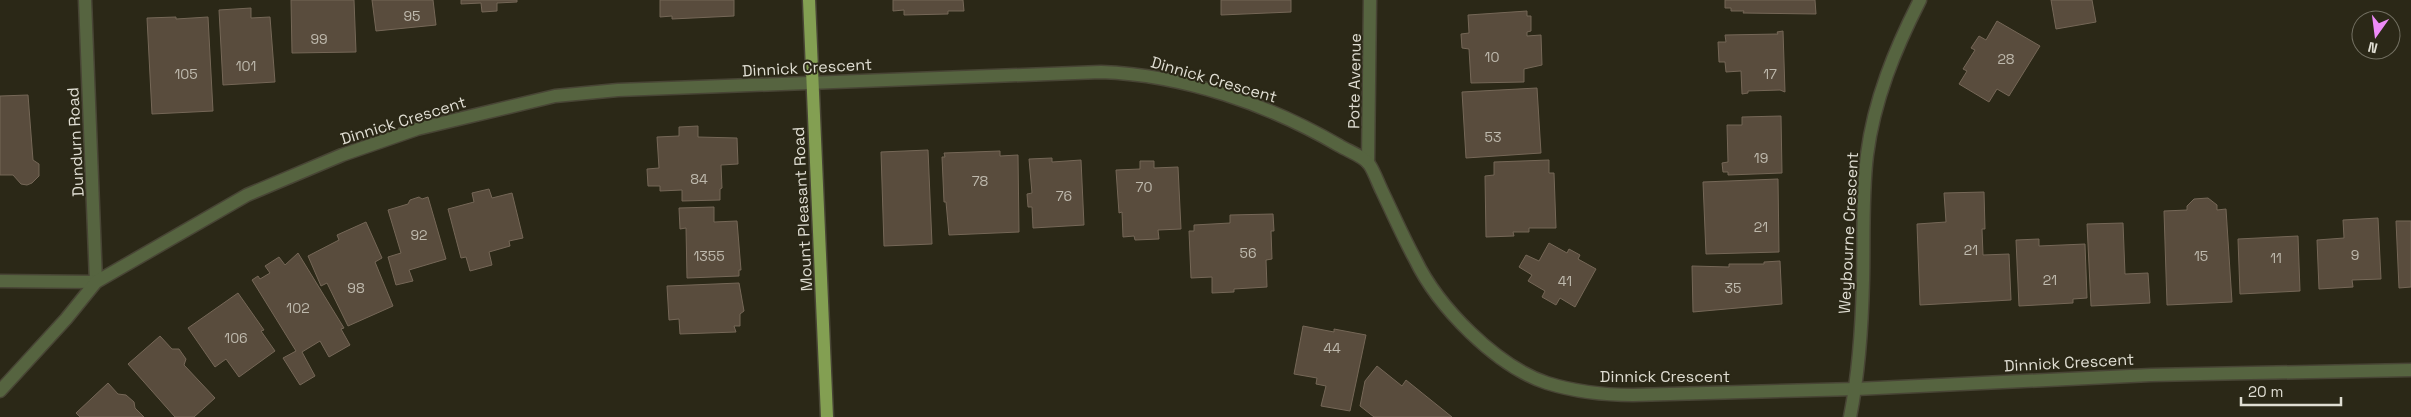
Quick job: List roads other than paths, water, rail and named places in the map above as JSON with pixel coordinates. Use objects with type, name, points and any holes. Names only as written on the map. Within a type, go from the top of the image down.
[{"type":"main road","name":"Mount Pleasant Road","points":[[809,0],[827,417]]},
{"type":"street","name":"Dundurn Road","points":[[85,0],[96,282]]},
{"type":"street","name":"Pote Avenue","points":[[1368,163],[1370,0]]},
{"type":"street","name":"Weybourne Crescent","points":[[1850,417],[1856,388],[1863,282],[1864,187],[1868,153],[1883,84],[1895,52],[1920,0]]},
{"type":"street","name":"Dinnick Crescent","points":[[0,391],[66,319],[96,282],[247,196],[342,155],[417,129],[555,96],[618,90],[1101,72],[1155,77],[1239,100],[1286,117],[1368,163],[1424,278],[1439,298],[1453,315],[1498,356],[1545,382],[1602,394],[1625,395],[1856,388],[2151,375],[2411,370]]},
{"type":"street","points":[[0,280],[96,282]]}]
